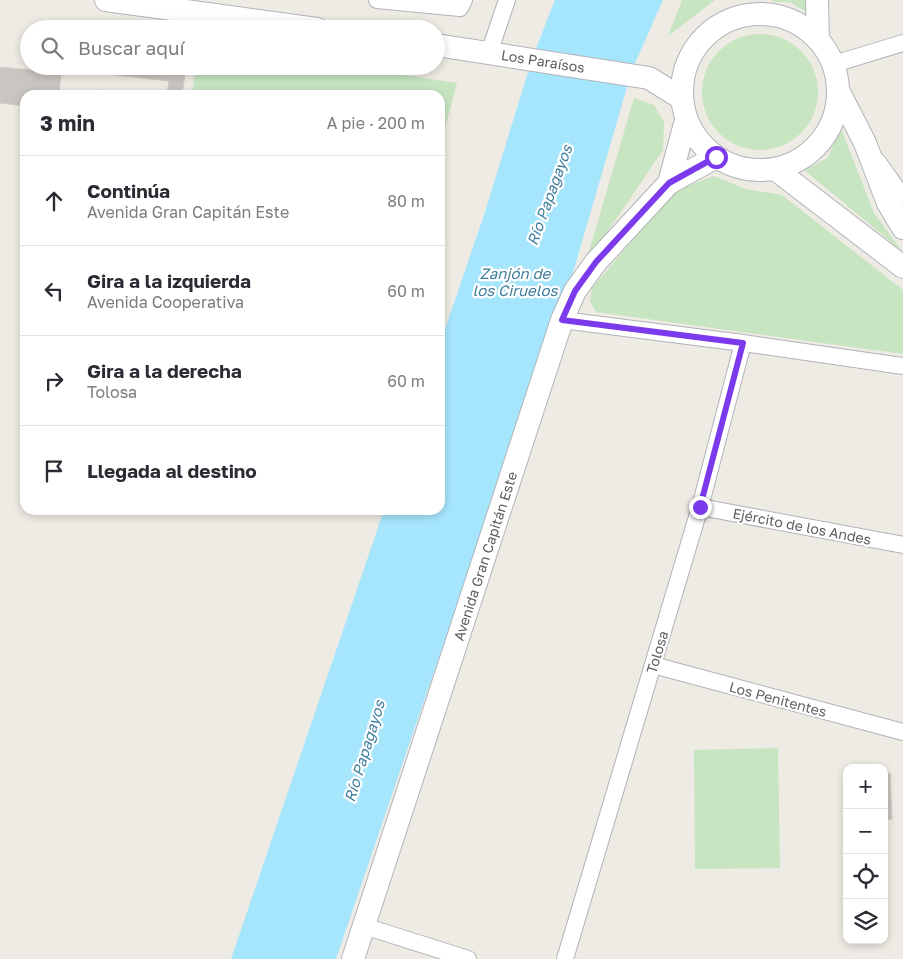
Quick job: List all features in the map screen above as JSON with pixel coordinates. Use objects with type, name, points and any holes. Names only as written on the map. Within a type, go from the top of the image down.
[{"type":"street","points":[[106,0],[168,4],[263,20]]},
{"type":"street","points":[[377,0],[460,8],[464,0]]},
{"type":"street","points":[[497,54],[507,0]]},
{"type":"street","points":[[817,0],[818,40]]},
{"type":"street","points":[[745,8],[761,14],[782,17],[802,26],[818,40],[834,64],[838,90],[835,112],[827,132],[813,149],[795,161],[774,169],[754,170],[734,166],[716,157],[698,140],[686,120],[681,98],[682,78],[688,59],[701,40],[718,25],[745,8]]},
{"type":"street","points":[[834,64],[903,43]]},
{"type":"street","name":"Los Paraísos","points":[[445,46],[642,77],[681,98]]},
{"type":"street","points":[[642,77],[688,59]]},
{"type":"street","points":[[838,90],[865,142],[888,203],[903,228]]},
{"type":"street","name":"Avenida Gran Capitán Este","points":[[669,183],[686,120]]},
{"type":"street","points":[[865,142],[903,196]]},
{"type":"street","name":"Avenida Gran Capitán Este","points":[[353,959],[562,320],[575,291],[596,262],[669,183],[716,157]]},
{"type":"street","points":[[774,169],[903,267]]},
{"type":"street","points":[[562,320],[903,366]]},
{"type":"street","name":"Tolosa","points":[[565,959],[700,507],[743,343]]},
{"type":"street","name":"Ejército de los Andes","points":[[700,507],[903,546]]},
{"type":"street","name":"Los Penitentes","points":[[653,665],[903,732]]},
{"type":"street","points":[[364,926],[468,959]]},
{"type":"green space","points":[[682,0],[715,0],[668,36]]},
{"type":"green space","points":[[773,0],[807,0],[810,14],[789,2],[772,2]]},
{"type":"green space","points":[[760,34],[782,39],[801,51],[813,70],[818,92],[813,114],[801,133],[782,145],[760,150],[738,145],[719,133],[707,114],[702,92],[707,70],[719,51],[738,39]]},
{"type":"green space","points":[[195,75],[404,75],[457,83],[445,128],[445,90],[193,90]]},
{"type":"green space","points":[[634,98],[654,105],[664,122],[663,150],[585,265]]},
{"type":"green space","points":[[840,126],[874,213],[902,251],[804,170],[828,158]]},
{"type":"green space","points":[[714,176],[746,189],[782,195],[903,290],[903,354],[596,312],[590,301],[592,288],[674,191]]},
{"type":"green space","points":[[778,748],[780,868],[695,869],[694,750]]},
{"type":"water","name":"Zanjón de los Ciruelos","points":[[555,0],[663,0],[632,70],[575,266],[336,959],[231,959],[382,515],[445,515],[445,329],[484,215],[533,56]]},
{"type":"building","points":[[0,67],[20,69],[20,75],[61,75],[59,90],[20,90],[20,105],[0,103]]},
{"type":"building","points":[[114,75],[185,75],[183,90],[168,90],[169,81]]},
{"type":"building","points":[[888,773],[890,773],[892,819],[888,820]]},
{"type":"route","points":[[700,507],[743,343],[562,320],[575,291],[596,262],[669,183],[716,157]]},
{"type":"water label","name":"Río Papagayos","points":[[549,195]]},
{"type":"water label","name":"Río Papagayos","points":[[364,751]]}]
